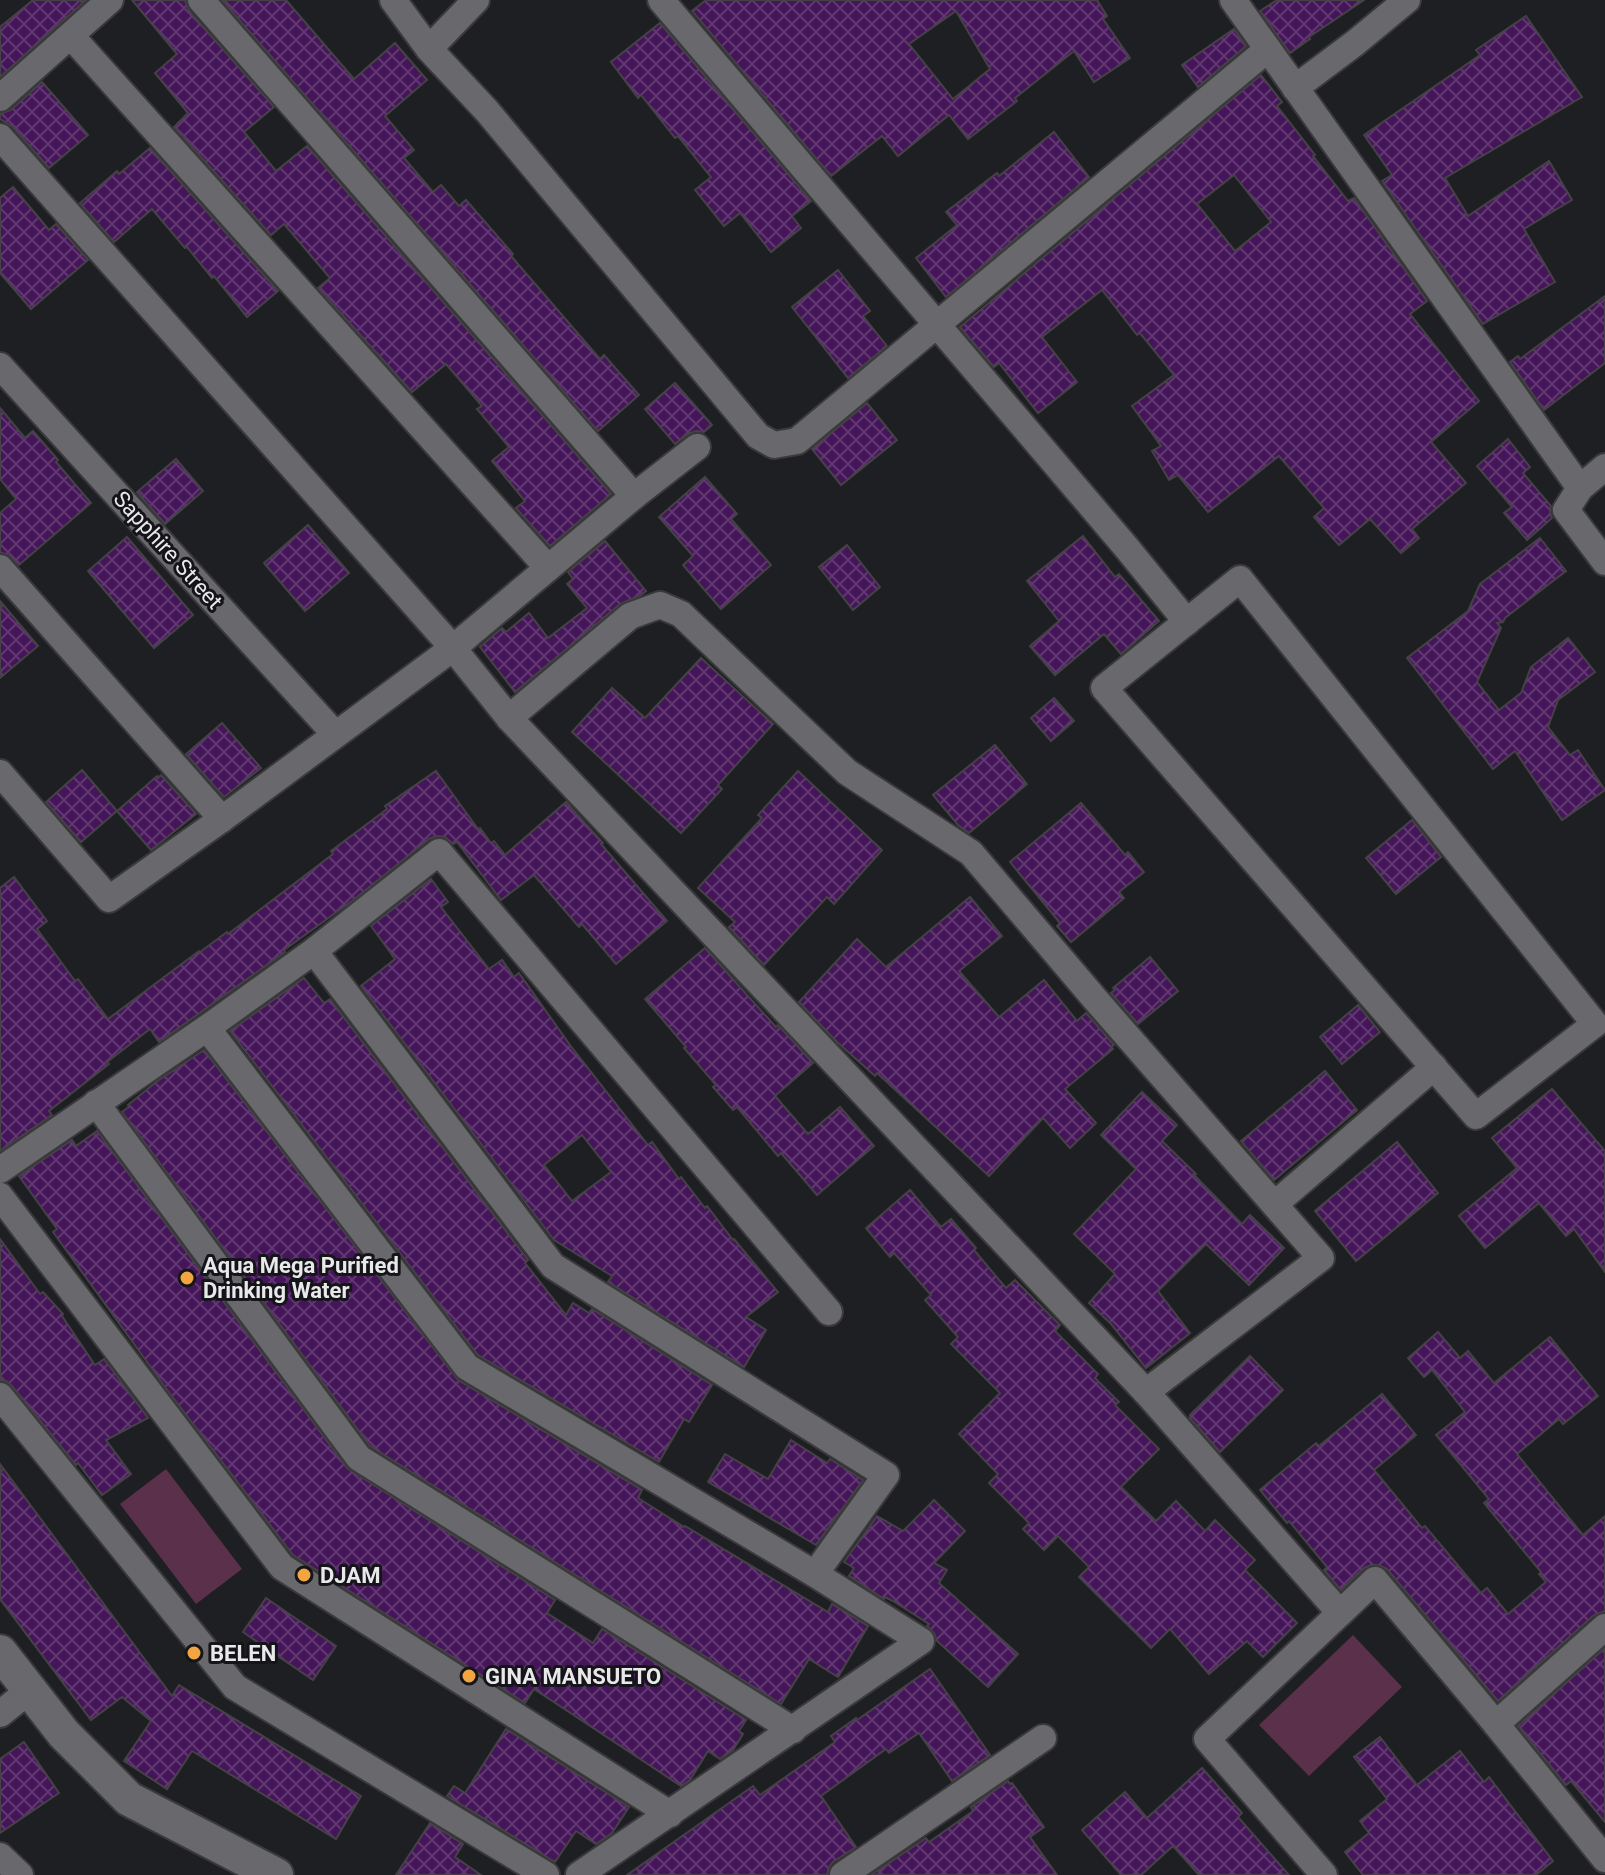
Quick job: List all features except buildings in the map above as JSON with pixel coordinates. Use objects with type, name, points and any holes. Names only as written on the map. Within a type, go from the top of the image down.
[{"type":"street","points":[[0,98],[110,0]]},
{"type":"street","points":[[201,0],[634,496]]},
{"type":"street","points":[[393,0],[429,49],[487,111],[758,436],[774,445],[797,441],[1268,49]]},
{"type":"street","points":[[429,49],[476,0]]},
{"type":"street","points":[[661,0],[1187,622]]},
{"type":"street","points":[[1233,0],[1580,488]]},
{"type":"street","points":[[1295,88],[1407,0]]},
{"type":"street","points":[[71,36],[548,568]]},
{"type":"street","points":[[0,137],[453,648],[509,718],[1146,1392],[1340,1613]]},
{"type":"street","name":"Sapphire Street","points":[[0,366],[335,734]]},
{"type":"street","points":[[0,773],[109,899],[453,648],[697,447]]},
{"type":"street","points":[[1605,467],[1580,488],[1566,510],[1605,562]]},
{"type":"street","points":[[0,568],[222,819]]},
{"type":"street","points":[[1240,579],[1595,1024],[1476,1116],[1434,1067],[1104,688],[1240,579]]},
{"type":"street","points":[[509,718],[630,616],[660,605],[681,614],[847,772],[971,853],[1321,1258],[1146,1392]]},
{"type":"street","points":[[0,1170],[314,951],[439,852],[829,1312]]},
{"type":"street","points":[[314,951],[553,1266],[886,1475],[815,1574]]},
{"type":"street","points":[[207,1028],[467,1367],[815,1574],[921,1641],[579,1875]]},
{"type":"street","points":[[1275,1204],[1434,1067]]},
{"type":"street","points":[[96,1103],[359,1458],[793,1730]]},
{"type":"street","points":[[0,1196],[282,1567],[670,1814]]},
{"type":"street","points":[[0,1396],[235,1687],[546,1875]]},
{"type":"street","points":[[1324,1875],[1207,1739],[1375,1580],[1605,1859]]},
{"type":"street","points":[[1496,1724],[1605,1627]]},
{"type":"street","points":[[0,1652],[64,1734],[129,1799],[276,1875]]},
{"type":"street","points":[[0,1714],[30,1690]]},
{"type":"street","points":[[843,1875],[1043,1738]]},
{"type":"street","points":[[0,1856],[20,1875]]},
{"type":"shaded area","points":[[166,1469],[242,1569],[196,1604],[120,1504]]},
{"type":"shaded area","points":[[1353,1635],[1402,1687],[1309,1776],[1259,1725]]},
{"type":"place","name":"Aqua Mega Purified Drinking Water","points":[[187,1278]]},
{"type":"place","name":"DJAM","points":[[304,1575]]},
{"type":"place","name":"BELEN","points":[[194,1653]]},
{"type":"place","name":"GINA MANSUETO","points":[[469,1676]]}]
